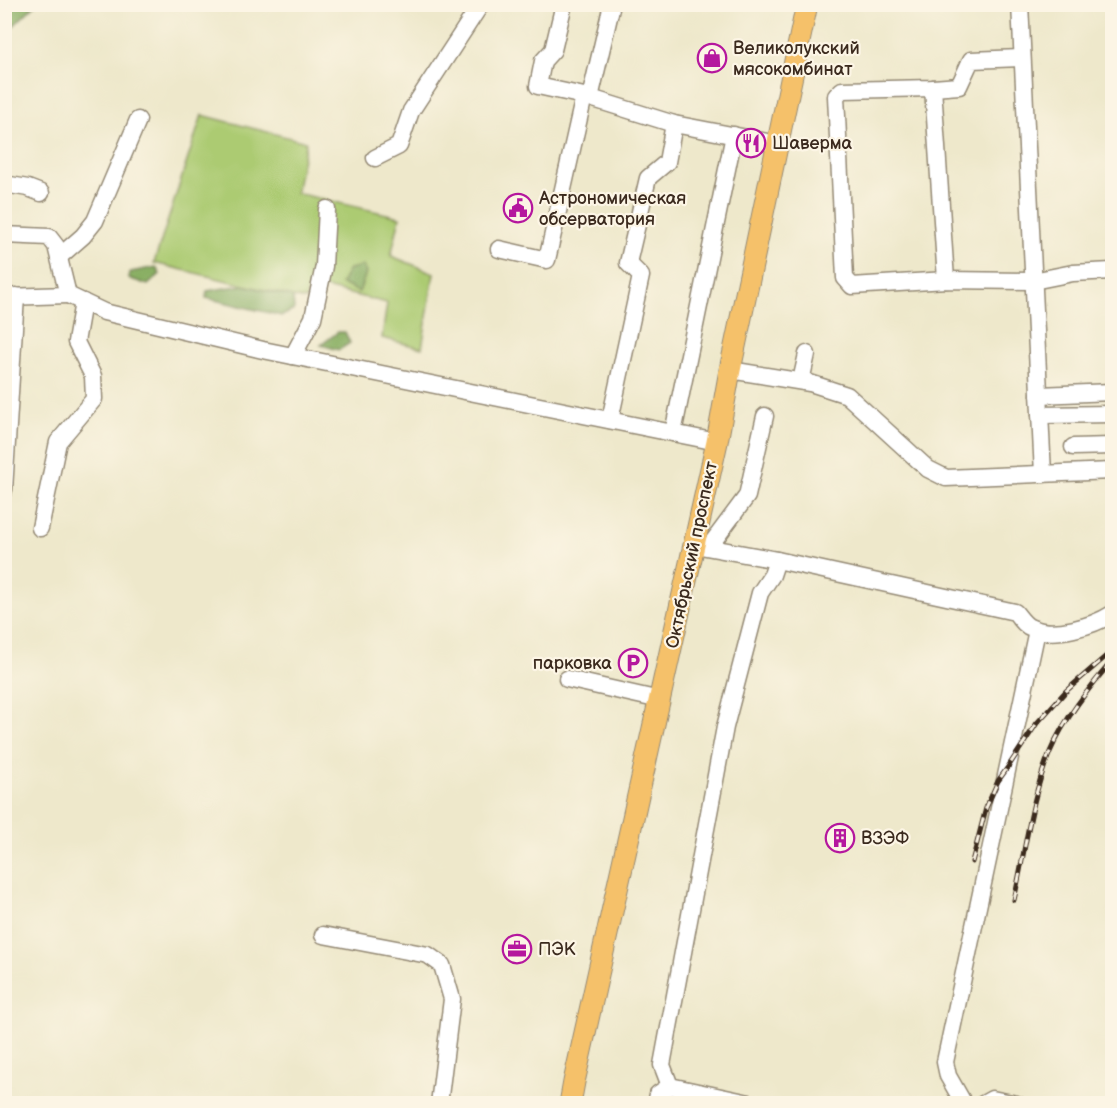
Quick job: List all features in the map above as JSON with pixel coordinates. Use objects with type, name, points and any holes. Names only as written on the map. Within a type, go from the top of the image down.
[{"type":"main road","name":"Октябрьский проспект","points":[[570,1104],[660,700],[702,546],[730,370],[807,4]]},
{"type":"street","points":[[375,158],[399,146],[411,111],[481,4]]},
{"type":"street","points":[[564,4],[553,50],[543,61],[538,86],[587,97],[674,124],[778,144]]},
{"type":"street","points":[[498,249],[546,260],[612,4]]},
{"type":"street","points":[[1020,4],[1043,474]]},
{"type":"street","points":[[1021,58],[971,60],[959,86],[842,90],[836,96],[845,279],[852,286],[946,280],[1033,280],[1073,273],[1113,271]]},
{"type":"street","points":[[933,88],[946,280]]},
{"type":"street","points":[[59,257],[83,236],[95,221],[138,120]]},
{"type":"street","points":[[610,420],[641,276],[628,263],[648,178],[667,162],[674,124]]},
{"type":"street","points":[[673,433],[734,135]]},
{"type":"street","points":[[4,184],[41,192]]},
{"type":"street","points":[[293,356],[313,318],[324,266],[327,210]]},
{"type":"street","points":[[4,235],[49,237],[56,246],[75,299],[76,342],[93,376],[94,399],[58,442],[40,528]]},
{"type":"street","points":[[4,489],[10,296],[75,299],[104,312],[293,356],[717,442]]},
{"type":"street","points":[[801,381],[807,354]]},
{"type":"street","points":[[730,370],[801,381],[847,394],[928,469],[946,478],[1109,471],[1109,446],[1072,447]]},
{"type":"street","points":[[1039,394],[1113,392]]},
{"type":"street","points":[[1040,415],[1113,414]]},
{"type":"street","points":[[702,546],[747,496],[765,416]]},
{"type":"street","points":[[702,546],[1015,612],[1030,628],[1049,633],[1098,623],[1113,614]]},
{"type":"street","points":[[670,1086],[662,1065],[725,727],[760,593],[772,575],[777,560]]},
{"type":"street","points":[[964,1104],[948,1076],[945,1062],[1037,630]]},
{"type":"street","points":[[567,679],[660,700]]},
{"type":"street","points":[[323,935],[428,955],[442,965],[453,999],[439,1104]]},
{"type":"street","points":[[656,1104],[658,1094],[670,1086],[754,1104]]},
{"type":"street","points":[[983,1104],[992,1099],[1017,1104]]},
{"type":"green space","points":[[5,4],[35,4],[35,5],[5,34]]},
{"type":"green space","points":[[202,115],[306,142],[296,193],[400,217],[391,256],[434,273],[422,348],[382,338],[387,303],[309,284],[306,300],[154,263]]},
{"type":"green space","points":[[363,266],[366,273],[359,292],[341,284],[349,269]]},
{"type":"green space","points":[[156,267],[160,274],[148,285],[128,278],[131,272]]},
{"type":"green space","points":[[243,285],[293,297],[294,310],[282,316],[206,298],[207,291]]},
{"type":"green space","points":[[338,332],[345,332],[350,343],[339,350],[321,345]]},
{"type":"railway","points":[[972,862],[986,808],[998,781],[1037,723],[1066,691],[1112,651]]},
{"type":"railway","points":[[1014,900],[1043,769],[1070,716],[1112,661]]},
{"type":"place","name":"Великолукский мясокомбинат","points":[[712,58]]},
{"type":"place","name":"Шаверма","points":[[751,143]]},
{"type":"place","name":"Aстрономическая обсерватория","points":[[518,208]]},
{"type":"place","name":"парковка","points":[[633,663]]},
{"type":"place","name":"ВЗЭФ","points":[[840,838]]},
{"type":"place","name":"ПЭК","points":[[517,949]]}]
